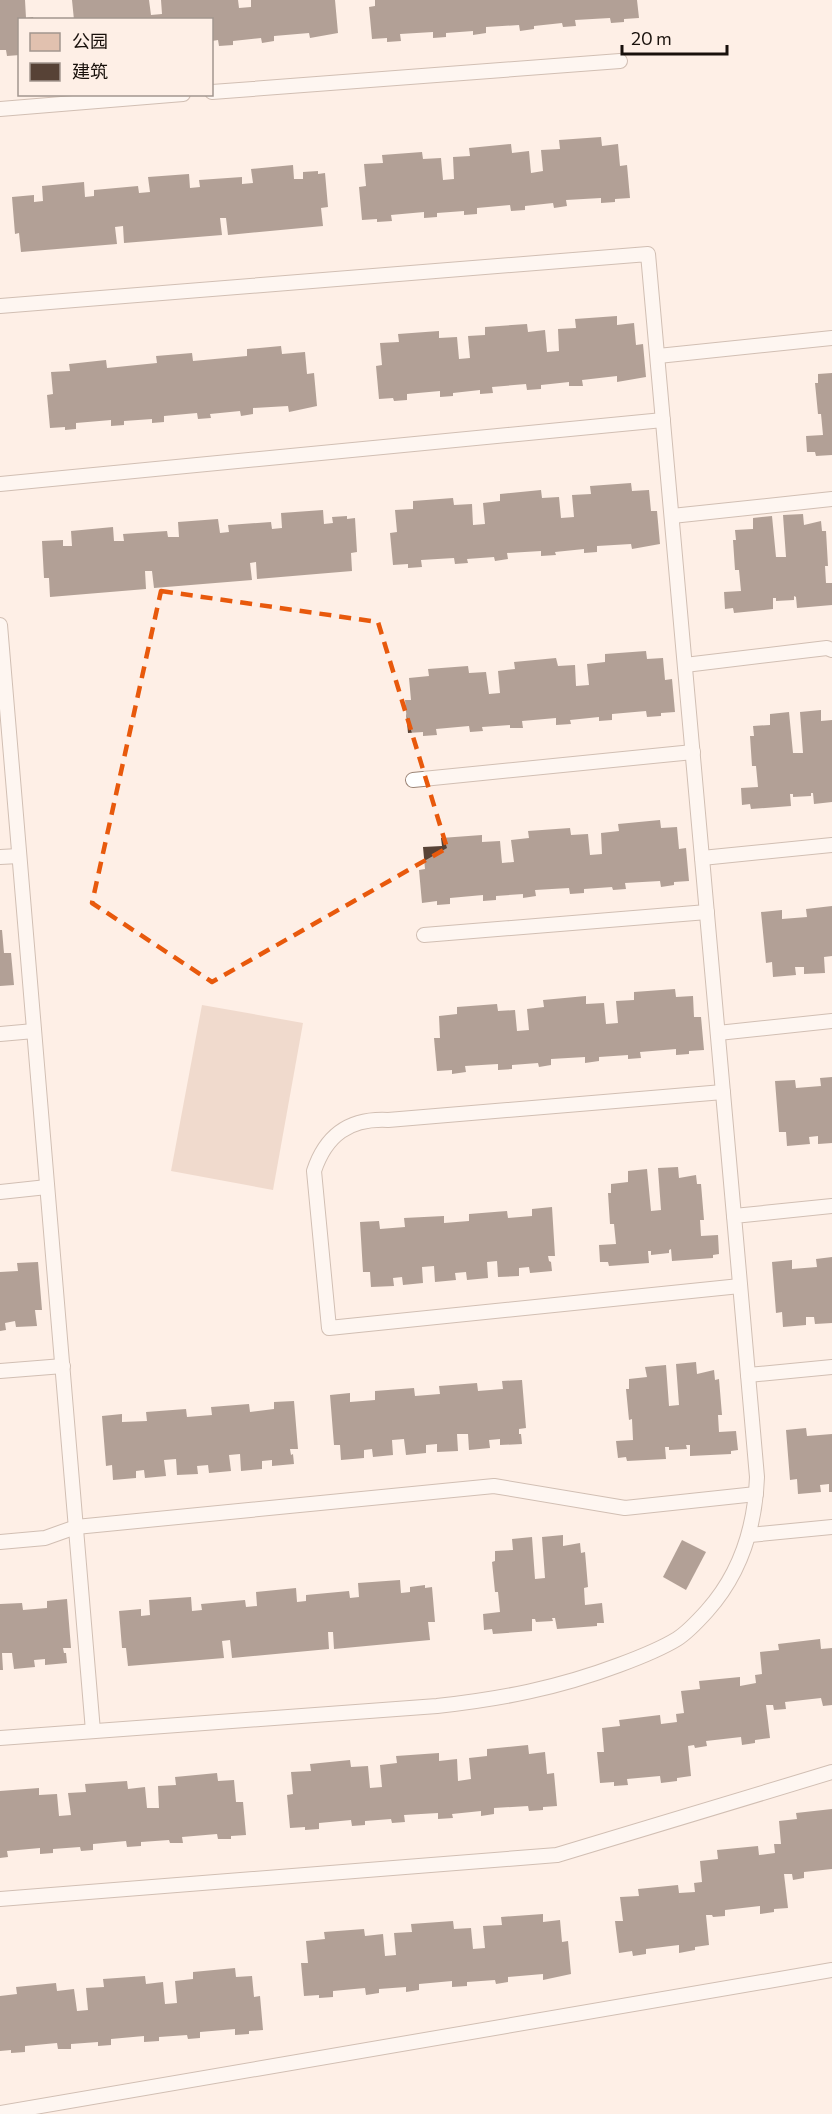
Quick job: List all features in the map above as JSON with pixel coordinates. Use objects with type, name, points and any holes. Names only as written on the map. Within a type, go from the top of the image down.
[{"type":"lane","points":[[213,92],[620,61]]},
{"type":"lane","points":[[0,109],[159,96]]},
{"type":"lane","points":[[0,306],[648,254],[757,1477],[750,1535],[740,1562],[728,1584],[696,1623],[677,1639],[633,1660],[587,1677],[538,1691],[488,1701],[0,1738]]},
{"type":"lane","points":[[658,356],[832,338]]},
{"type":"lane","points":[[0,484],[663,420]]},
{"type":"lane","points":[[672,516],[832,499]]},
{"type":"lane","points":[[0,625],[4,711],[19,856],[93,1731]]},
{"type":"lane","points":[[685,665],[827,648],[832,650]]},
{"type":"lane","points":[[413,780],[693,752]]},
{"type":"lane","points":[[702,858],[832,845]]},
{"type":"lane","points":[[0,857],[19,856]]},
{"type":"lane","points":[[424,935],[707,912]]},
{"type":"lane","points":[[718,1033],[832,1021]]},
{"type":"lane","points":[[0,1034],[34,1031]]},
{"type":"lane","points":[[723,1092],[388,1120],[371,1119],[339,1132],[328,1142],[319,1156],[314,1171],[329,1328],[740,1286]]},
{"type":"lane","points":[[0,1192],[47,1187]]},
{"type":"lane","points":[[734,1216],[832,1206]]},
{"type":"lane","points":[[0,1371],[63,1366]]},
{"type":"lane","points":[[748,1375],[832,1367]]},
{"type":"lane","points":[[0,1542],[45,1538],[76,1527],[494,1486],[625,1508],[756,1494]]},
{"type":"lane","points":[[750,1535],[832,1527]]},
{"type":"lane","points":[[0,1899],[557,1855],[832,1773]]},
{"type":"lane","points":[[0,2113],[832,1970]]},
{"type":"highlighted area","points":[[161,591],[378,622],[447,848],[212,982],[92,903]]},
{"type":"green space","points":[[202,1005],[303,1023],[273,1190],[171,1171]]},
{"type":"building","points":[[0,0],[25,0],[26,18],[18,18],[18,55],[7,56],[6,50],[0,50]]},
{"type":"building","points":[[72,0],[149,0],[151,15],[162,14],[161,0],[238,0],[239,8],[251,7],[251,0],[335,0],[338,33],[310,38],[309,33],[274,36],[274,41],[262,43],[261,38],[233,41],[233,45],[219,46],[218,40],[213,41],[213,18],[74,18]]},
{"type":"building","points":[[375,0],[637,0],[639,18],[611,23],[610,18],[575,20],[576,26],[563,27],[562,23],[534,26],[534,29],[520,31],[519,25],[486,27],[486,33],[473,35],[473,31],[446,33],[446,37],[433,38],[433,32],[400,34],[401,41],[387,42],[387,38],[372,39],[369,7],[375,6]]},
{"type":"building","points":[[601,137],[602,146],[618,144],[620,166],[627,165],[630,198],[601,203],[601,198],[566,200],[567,206],[554,208],[553,203],[525,206],[525,210],[511,211],[510,205],[477,208],[477,214],[464,215],[464,211],[437,213],[437,217],[424,218],[424,212],[391,215],[392,221],[362,220],[359,187],[366,186],[364,164],[383,163],[382,155],[422,152],[423,159],[441,158],[443,180],[454,179],[453,157],[470,156],[469,148],[511,144],[512,153],[529,151],[531,173],[543,171],[541,150],[560,149],[559,140]]},
{"type":"building","points":[[293,165],[294,179],[303,179],[303,172],[325,173],[328,207],[321,208],[323,226],[228,235],[226,218],[220,218],[222,235],[124,243],[123,226],[115,227],[117,244],[21,252],[19,233],[15,234],[12,197],[34,195],[34,202],[43,201],[42,186],[84,182],[85,197],[94,196],[94,190],[138,186],[139,193],[150,192],[148,177],[189,174],[190,188],[200,187],[199,180],[242,177],[242,184],[253,183],[251,169]]},
{"type":"building","points":[[617,316],[617,325],[634,323],[636,345],[643,344],[646,377],[617,382],[617,376],[582,380],[583,386],[569,386],[569,382],[541,385],[541,389],[527,390],[526,384],[492,387],[493,393],[480,394],[480,390],[440,397],[440,391],[407,394],[407,400],[379,399],[376,366],[382,365],[380,343],[399,342],[398,334],[439,331],[439,338],[457,337],[459,359],[470,358],[468,336],[485,335],[485,327],[527,324],[528,332],[545,330],[547,352],[559,351],[558,329],[576,328],[575,319]]},
{"type":"building","points":[[281,346],[282,354],[305,352],[307,374],[314,373],[317,406],[289,412],[288,406],[253,408],[253,414],[241,416],[240,411],[210,414],[211,418],[198,419],[197,413],[164,416],[164,422],[152,423],[152,419],[124,421],[124,425],[111,426],[111,420],[76,423],[76,429],[50,428],[47,395],[53,394],[51,372],[70,371],[69,364],[106,360],[107,368],[157,363],[156,356],[192,353],[193,361],[247,356],[247,349]]},
{"type":"building","points":[[832,373],[832,455],[816,456],[815,452],[807,452],[806,436],[823,435],[815,383],[818,383],[818,374]]},
{"type":"building","points":[[631,483],[632,491],[649,490],[651,511],[657,511],[660,544],[632,549],[631,544],[597,546],[597,552],[584,553],[584,549],[541,556],[541,551],[507,553],[508,559],[495,561],[494,557],[467,559],[468,563],[455,564],[454,558],[421,560],[422,567],[408,568],[408,564],[393,565],[390,533],[397,532],[395,510],[413,509],[413,501],[453,498],[454,505],[472,504],[473,525],[485,524],[483,503],[500,501],[500,494],[541,490],[542,498],[559,497],[561,518],[574,517],[572,495],[591,494],[590,486]]},
{"type":"building","points":[[323,510],[324,524],[333,523],[332,517],[355,518],[357,552],[351,553],[352,571],[257,579],[256,562],[250,563],[252,580],[154,588],[152,571],[145,571],[146,589],[50,597],[49,578],[44,578],[42,541],[63,540],[63,546],[72,546],[71,531],[113,527],[114,541],[124,541],[123,534],[167,531],[168,537],[179,537],[178,522],[218,519],[220,533],[229,532],[228,525],[271,522],[272,529],[282,528],[281,513]]},
{"type":"building","points":[[803,514],[804,525],[821,521],[822,531],[826,531],[828,566],[825,566],[826,583],[832,583],[832,605],[797,608],[794,596],[794,600],[776,601],[776,598],[773,598],[773,609],[734,613],[733,608],[725,609],[724,592],[741,591],[739,570],[735,570],[733,540],[736,540],[735,530],[753,529],[753,518],[772,516],[776,557],[786,557],[783,515]]},
{"type":"building","points":[[646,651],[647,659],[663,658],[665,680],[672,679],[675,712],[647,717],[646,711],[612,714],[612,720],[599,721],[599,717],[570,720],[571,724],[556,725],[556,718],[522,721],[523,728],[510,728],[510,725],[482,727],[483,731],[470,732],[469,726],[436,729],[437,735],[423,736],[423,732],[408,733],[405,700],[411,700],[409,678],[429,676],[428,669],[468,666],[469,673],[486,672],[489,694],[500,693],[498,671],[515,669],[514,662],[556,658],[558,666],[575,665],[576,686],[589,685],[587,664],[605,662],[605,654]]},
{"type":"building","points":[[821,710],[821,721],[832,720],[832,802],[814,804],[813,793],[811,793],[811,796],[793,797],[793,794],[790,794],[791,806],[751,809],[750,804],[742,805],[741,788],[758,787],[756,766],[752,766],[750,736],[754,736],[753,726],[770,725],[770,714],[789,712],[793,753],[803,753],[800,712]]},
{"type":"building","points":[[660,820],[661,828],[677,827],[679,849],[686,848],[689,881],[674,882],[674,885],[661,887],[660,881],[625,883],[626,889],[613,890],[612,887],[584,889],[584,893],[570,894],[569,888],[535,890],[536,896],[523,898],[523,894],[496,896],[496,900],[483,901],[483,895],[450,898],[450,904],[437,905],[437,901],[422,903],[419,870],[425,869],[423,847],[442,846],[441,838],[482,835],[482,842],[500,841],[502,863],[514,862],[511,840],[529,838],[528,831],[570,828],[571,835],[588,834],[590,855],[602,854],[601,833],[619,831],[618,824]]},
{"type":"building","points":[[832,906],[832,956],[824,957],[825,973],[804,974],[804,967],[795,967],[796,975],[773,977],[772,962],[766,963],[761,912],[782,910],[782,919],[807,917],[806,909]]},
{"type":"building","points":[[0,930],[2,930],[4,953],[11,953],[14,985],[0,986]]},
{"type":"building","points":[[675,989],[676,997],[693,996],[694,1017],[701,1017],[704,1050],[676,1055],[676,1049],[640,1052],[641,1058],[628,1059],[628,1055],[599,1057],[599,1061],[585,1063],[585,1057],[551,1059],[551,1065],[539,1067],[538,1063],[512,1065],[512,1069],[498,1070],[498,1064],[465,1066],[466,1072],[452,1074],[452,1070],[437,1071],[434,1038],[440,1038],[439,1016],[457,1014],[457,1007],[497,1004],[498,1011],[515,1010],[517,1031],[529,1030],[527,1009],[544,1007],[543,1000],[586,996],[586,1004],[604,1003],[606,1024],[618,1023],[616,1001],[634,1000],[634,992]]},
{"type":"building","points":[[832,1077],[832,1143],[818,1144],[818,1136],[809,1137],[810,1144],[787,1146],[786,1132],[779,1132],[775,1081],[795,1080],[796,1088],[821,1086],[820,1078]]},
{"type":"building","points":[[678,1167],[679,1178],[696,1175],[697,1184],[701,1184],[704,1220],[700,1220],[701,1236],[718,1235],[719,1254],[713,1255],[713,1258],[672,1261],[671,1249],[669,1253],[651,1255],[651,1251],[648,1251],[649,1263],[609,1266],[608,1262],[600,1262],[599,1245],[616,1244],[614,1224],[610,1224],[608,1193],[611,1193],[611,1184],[628,1182],[628,1171],[647,1169],[651,1211],[661,1210],[658,1168]]},
{"type":"building","points":[[552,1207],[555,1256],[548,1256],[552,1271],[530,1273],[529,1267],[519,1268],[519,1276],[498,1277],[497,1261],[487,1262],[488,1278],[467,1280],[466,1272],[455,1273],[456,1280],[435,1282],[434,1266],[422,1267],[423,1283],[403,1285],[402,1277],[393,1278],[394,1286],[371,1287],[370,1272],[363,1272],[360,1222],[379,1221],[380,1229],[405,1227],[404,1218],[444,1216],[444,1223],[469,1221],[469,1214],[507,1211],[508,1218],[532,1216],[532,1209]]},
{"type":"building","points":[[832,1257],[832,1323],[815,1324],[814,1317],[806,1317],[806,1325],[783,1327],[782,1312],[776,1313],[772,1262],[792,1260],[792,1269],[817,1267],[816,1259]]},
{"type":"building","points":[[38,1262],[42,1310],[35,1310],[37,1326],[16,1327],[15,1321],[5,1323],[6,1330],[0,1331],[0,1272],[18,1271],[17,1263]]},
{"type":"building","points":[[696,1362],[697,1374],[714,1370],[715,1380],[719,1379],[722,1415],[718,1415],[719,1432],[736,1431],[738,1450],[731,1451],[731,1454],[690,1456],[690,1445],[686,1445],[687,1449],[669,1450],[669,1447],[665,1447],[666,1459],[627,1461],[626,1457],[618,1458],[616,1441],[633,1440],[632,1419],[629,1420],[626,1389],[629,1389],[629,1379],[647,1377],[645,1367],[666,1365],[669,1406],[679,1405],[676,1364]]},
{"type":"building","points":[[522,1380],[526,1428],[519,1429],[522,1444],[500,1445],[500,1439],[489,1440],[490,1448],[469,1450],[468,1434],[457,1434],[458,1451],[437,1452],[437,1444],[426,1445],[426,1453],[406,1455],[404,1439],[392,1440],[393,1455],[373,1457],[372,1449],[364,1450],[364,1458],[341,1460],[340,1445],[334,1445],[330,1395],[350,1393],[350,1402],[375,1400],[375,1391],[414,1388],[415,1396],[440,1394],[439,1386],[477,1383],[478,1391],[503,1389],[502,1381]]},
{"type":"building","points":[[294,1401],[298,1449],[290,1449],[294,1464],[272,1466],[272,1460],[262,1461],[262,1469],[241,1471],[240,1454],[229,1455],[231,1471],[209,1473],[208,1465],[197,1466],[198,1474],[177,1475],[176,1459],[164,1460],[166,1476],[145,1478],[144,1470],[136,1471],[136,1478],[113,1480],[112,1465],[106,1466],[102,1416],[122,1414],[122,1422],[147,1421],[146,1412],[186,1409],[187,1417],[212,1415],[211,1407],[249,1404],[250,1412],[274,1409],[274,1402]]},
{"type":"building","points":[[806,1428],[807,1436],[832,1434],[832,1492],[829,1492],[829,1484],[820,1485],[821,1492],[798,1494],[797,1479],[790,1480],[786,1430]]},
{"type":"building","points":[[563,1535],[563,1546],[580,1543],[581,1553],[585,1552],[588,1587],[584,1588],[585,1605],[602,1603],[604,1623],[597,1623],[597,1626],[557,1629],[555,1618],[552,1618],[553,1621],[536,1622],[532,1619],[532,1631],[493,1634],[492,1629],[484,1630],[483,1614],[500,1612],[492,1562],[495,1561],[495,1551],[513,1550],[512,1539],[532,1537],[535,1579],[545,1578],[542,1537]]},
{"type":"building","points":[[682,1540],[706,1552],[686,1590],[663,1577]]},
{"type":"building","points":[[400,1580],[401,1593],[410,1592],[410,1587],[425,1585],[425,1588],[432,1587],[435,1622],[428,1622],[430,1640],[334,1649],[333,1632],[328,1632],[329,1649],[232,1658],[230,1640],[222,1641],[224,1658],[128,1666],[126,1648],[122,1648],[119,1611],[141,1609],[141,1616],[150,1615],[149,1600],[191,1597],[192,1611],[202,1610],[201,1604],[245,1600],[246,1607],[257,1606],[256,1592],[296,1588],[297,1602],[306,1601],[306,1595],[349,1591],[350,1598],[359,1597],[358,1583]]},
{"type":"building","points":[[67,1599],[71,1648],[63,1648],[67,1663],[45,1665],[45,1659],[34,1660],[35,1667],[14,1669],[12,1653],[2,1653],[3,1670],[0,1670],[0,1604],[22,1603],[23,1610],[47,1608],[47,1601]]},
{"type":"building","points":[[820,1639],[821,1649],[832,1648],[832,1705],[823,1706],[821,1698],[785,1702],[786,1709],[774,1710],[773,1705],[766,1705],[770,1738],[742,1745],[741,1737],[706,1741],[707,1746],[695,1748],[694,1745],[688,1746],[691,1776],[677,1778],[677,1781],[661,1783],[660,1776],[627,1779],[628,1785],[614,1786],[614,1782],[600,1783],[597,1752],[604,1752],[602,1728],[620,1726],[619,1720],[660,1715],[661,1724],[677,1722],[676,1714],[684,1713],[681,1691],[700,1689],[699,1681],[740,1677],[740,1686],[756,1683],[755,1675],[762,1674],[760,1652],[779,1650],[778,1644]]},
{"type":"building","points":[[528,1745],[529,1754],[545,1752],[547,1774],[554,1773],[557,1806],[529,1811],[528,1806],[494,1808],[494,1814],[481,1816],[481,1811],[452,1814],[453,1818],[438,1819],[438,1813],[404,1815],[405,1822],[392,1823],[391,1819],[365,1821],[365,1825],[352,1826],[351,1820],[319,1823],[319,1829],[290,1828],[287,1795],[293,1794],[291,1772],[311,1771],[310,1764],[350,1760],[351,1767],[368,1766],[370,1788],[382,1787],[380,1765],[397,1763],[396,1756],[439,1753],[439,1761],[457,1759],[458,1781],[471,1779],[469,1758],[487,1756],[487,1749]]},
{"type":"building","points":[[217,1773],[218,1781],[234,1780],[236,1802],[243,1802],[246,1835],[231,1836],[231,1839],[218,1839],[217,1834],[182,1837],[183,1843],[170,1843],[169,1840],[141,1842],[141,1846],[127,1847],[126,1841],[93,1844],[93,1850],[81,1851],[80,1847],[53,1849],[53,1853],[40,1854],[40,1848],[7,1851],[8,1857],[0,1858],[0,1791],[39,1788],[39,1795],[57,1794],[59,1816],[71,1815],[68,1793],[86,1792],[85,1784],[127,1781],[128,1789],[145,1787],[147,1808],[159,1808],[158,1786],[176,1785],[175,1777]]},
{"type":"building","points":[[832,1809],[832,1869],[804,1872],[804,1878],[793,1880],[792,1874],[784,1874],[788,1908],[774,1909],[774,1912],[760,1914],[760,1906],[725,1910],[725,1916],[706,1915],[709,1945],[695,1947],[695,1950],[679,1953],[679,1945],[646,1949],[646,1954],[633,1956],[632,1951],[619,1953],[615,1921],[623,1921],[620,1897],[639,1896],[638,1889],[678,1885],[679,1893],[695,1892],[694,1883],[702,1882],[700,1861],[718,1859],[717,1850],[758,1846],[759,1855],[775,1853],[774,1844],[781,1844],[779,1821],[797,1819],[796,1813]]},
{"type":"building","points":[[543,1914],[543,1922],[560,1920],[562,1942],[568,1941],[571,1974],[543,1980],[543,1974],[508,1977],[508,1982],[496,1984],[495,1980],[467,1982],[467,1986],[452,1987],[452,1981],[419,1984],[419,1990],[406,1992],[406,1987],[379,1989],[379,1993],[366,1995],[365,1988],[333,1991],[333,1997],[304,1996],[301,1963],[308,1963],[306,1941],[325,1939],[324,1932],[364,1929],[365,1936],[383,1934],[385,1956],[396,1955],[394,1933],[412,1932],[411,1924],[453,1921],[454,1929],[471,1928],[473,1949],[485,1948],[483,1926],[502,1925],[501,1917]]},
{"type":"building","points":[[235,1968],[236,1977],[252,1976],[254,1997],[260,1996],[263,2030],[235,2035],[235,2029],[200,2032],[200,2038],[188,2039],[187,2035],[159,2037],[159,2041],[144,2042],[144,2036],[111,2039],[111,2045],[98,2046],[98,2042],[71,2044],[71,2049],[58,2049],[57,2043],[25,2046],[25,2052],[0,2051],[0,1996],[17,1994],[16,1987],[56,1983],[57,1991],[74,1989],[77,2011],[88,2010],[86,1988],[104,1987],[103,1979],[145,1976],[146,1984],[163,1982],[165,2004],[177,2003],[175,1981],[193,1979],[193,1972]]}]
